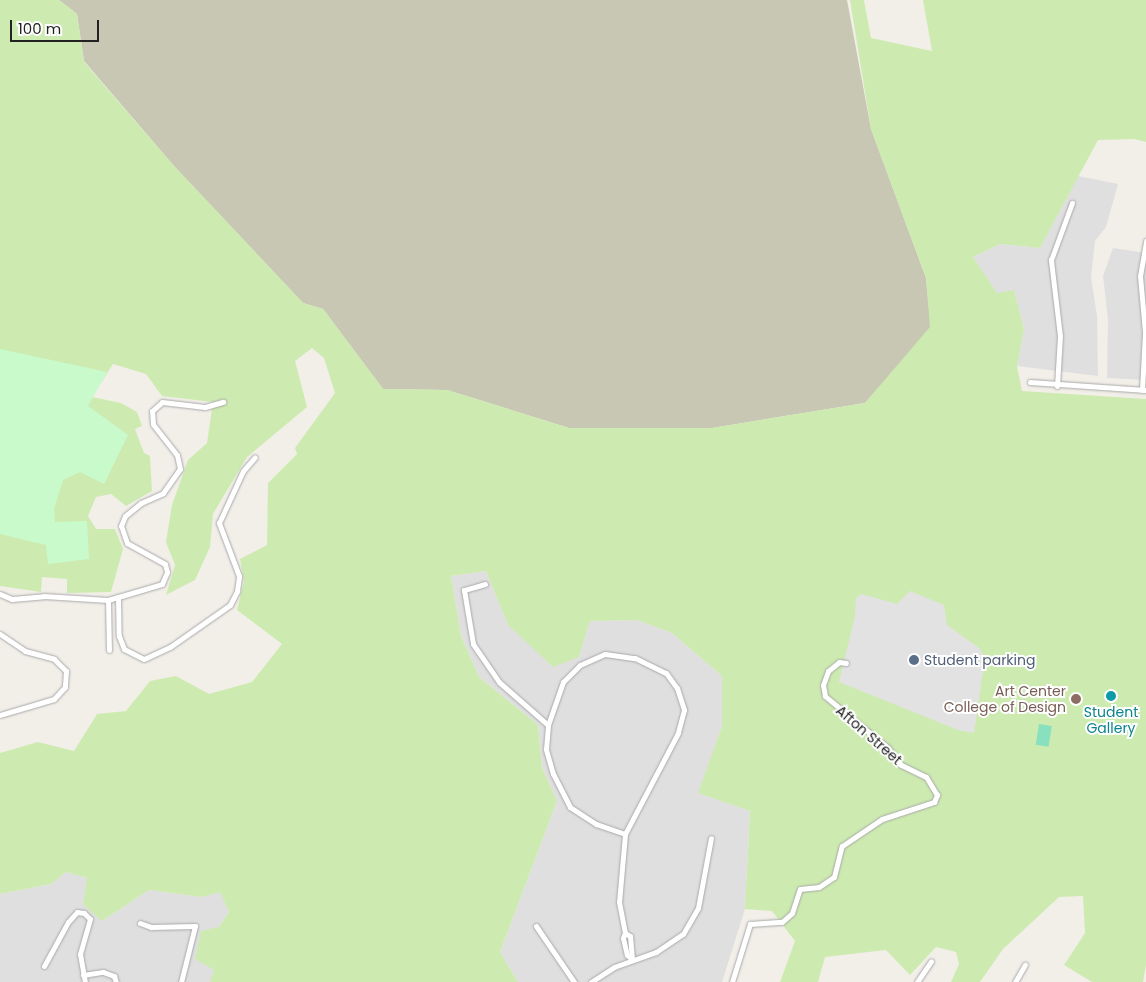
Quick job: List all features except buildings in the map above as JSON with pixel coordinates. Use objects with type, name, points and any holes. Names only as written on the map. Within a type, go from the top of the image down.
[{"type":"street","points":[[1057,386],[1060,330],[1051,282],[1051,260],[1072,203]]},
{"type":"street","points":[[1030,382],[1057,386],[1144,390],[1145,332],[1140,276],[1146,241]]},
{"type":"street","points":[[0,594],[12,599],[44,596],[108,600],[162,584],[167,572],[164,564],[127,543],[121,526],[125,516],[141,503],[163,493],[180,469],[177,455],[153,424],[152,411],[162,402],[205,407],[223,402]]},
{"type":"street","points":[[118,597],[120,636],[124,648],[144,659],[170,647],[230,605],[237,591],[239,576],[219,523],[243,471],[255,457]]},
{"type":"street","points":[[485,584],[464,590],[472,644],[499,682],[548,725]]},
{"type":"street","points":[[108,600],[109,650]]},
{"type":"street","points":[[0,634],[25,651],[54,659],[66,671],[65,687],[54,699],[0,715]]},
{"type":"street","points":[[625,834],[596,824],[570,806],[551,768],[546,749],[548,725],[563,682],[580,665],[605,654],[621,654],[654,665],[666,673],[677,688],[684,710],[678,733],[625,834],[618,902],[625,933],[623,938],[627,955],[632,959]]},
{"type":"street","name":"Afton Street","points":[[732,982],[750,924],[782,922],[792,914],[800,889],[819,888],[834,877],[842,846],[882,819],[934,802],[937,795],[926,777],[901,764],[888,748],[825,696],[823,685],[828,671],[838,662],[846,663]]},
{"type":"street","points":[[591,982],[632,959],[656,952],[683,934],[690,925],[698,908],[711,838]]},
{"type":"street","points":[[44,966],[64,928],[77,912],[84,913],[90,919],[80,954],[85,982]]},
{"type":"street","points":[[140,923],[152,927],[195,926],[181,982]]},
{"type":"street","points":[[536,926],[574,982]]},
{"type":"street","points":[[918,982],[931,961]]},
{"type":"street","points":[[1015,982],[1025,965]]},
{"type":"street","points":[[83,975],[103,972],[114,976],[116,982]]},
{"type":"shaded area","points":[[59,0],[847,0],[871,129],[926,278],[931,328],[865,403],[712,428],[569,428],[447,390],[383,389],[323,309],[303,303],[174,166],[84,61],[77,14]]},
{"type":"shaded area","points":[[1078,176],[1118,184],[1106,227],[1095,241],[1091,277],[1097,316],[1098,376],[1017,366],[1024,329],[1014,290],[997,294],[973,257],[1000,244],[1040,248]]},
{"type":"shaded area","points":[[1113,248],[1146,253],[1146,380],[1107,378],[1108,319],[1103,276]]},
{"type":"shaded area","points":[[486,571],[508,625],[579,657],[590,621],[637,620],[672,633],[722,676],[722,726],[699,793],[750,811],[745,909],[722,982],[518,982],[500,952],[557,801],[542,768],[538,725],[479,677],[461,636],[451,576]]},
{"type":"shaded area","name":"Student parking","points":[[910,591],[944,605],[947,625],[979,648],[985,658],[974,733],[958,730],[839,682],[855,616],[856,598],[862,594],[897,604]]},
{"type":"shaded area","points":[[66,872],[87,878],[102,921],[149,890],[202,897],[220,891],[229,912],[219,927],[215,970],[210,982],[0,982],[0,894],[51,884]]},
{"type":"green space","points":[[0,0],[59,0],[77,14],[84,62],[174,166],[303,303],[323,309],[383,389],[447,390],[569,428],[712,428],[865,403],[930,327],[926,278],[871,129],[850,0],[864,0],[871,38],[932,51],[923,0],[1146,0],[1146,142],[1134,139],[1098,140],[1040,248],[1000,244],[973,257],[997,293],[1014,290],[1024,329],[1017,366],[1022,391],[1146,399],[1146,964],[1143,982],[1092,982],[1064,965],[1085,933],[1083,896],[1059,897],[1003,949],[980,982],[951,982],[959,964],[956,952],[936,947],[910,975],[886,950],[825,957],[818,982],[780,982],[795,941],[772,911],[745,909],[750,811],[698,793],[722,726],[722,676],[672,633],[637,620],[590,621],[579,657],[553,667],[508,625],[486,571],[451,576],[461,636],[479,677],[538,725],[542,768],[557,801],[500,952],[518,982],[210,982],[214,970],[195,959],[201,931],[219,927],[229,912],[220,892],[202,897],[149,890],[102,921],[83,904],[87,878],[66,872],[51,884],[0,894],[0,753],[38,742],[74,751],[97,714],[126,711],[150,681],[176,676],[209,694],[252,682],[282,644],[237,610],[244,581],[240,559],[267,545],[268,483],[297,454],[295,448],[335,393],[324,358],[312,348],[295,361],[307,407],[247,457],[213,514],[210,547],[195,580],[166,595],[175,565],[166,542],[172,505],[188,460],[207,443],[213,402],[162,396],[146,374],[113,364],[92,397],[121,403],[137,412],[142,426],[135,429],[144,453],[150,456],[152,491],[126,506],[111,494],[96,497],[88,516],[96,529],[115,529],[123,549],[111,592],[67,593],[67,579],[42,577],[41,592],[0,586]]},
{"type":"green space","points":[[0,349],[107,372],[88,406],[128,435],[104,484],[80,472],[63,480],[54,509],[55,522],[87,521],[89,559],[48,564],[46,545],[0,534]]},
{"type":"green space","points":[[1039,724],[1052,726],[1049,747],[1036,745]]},
{"type":"place","name":"Student parking","points":[[914,660]]},
{"type":"place","name":"Student Gallery","points":[[1111,696]]},
{"type":"place","name":"Art Center College of Design","points":[[1076,699]]}]
